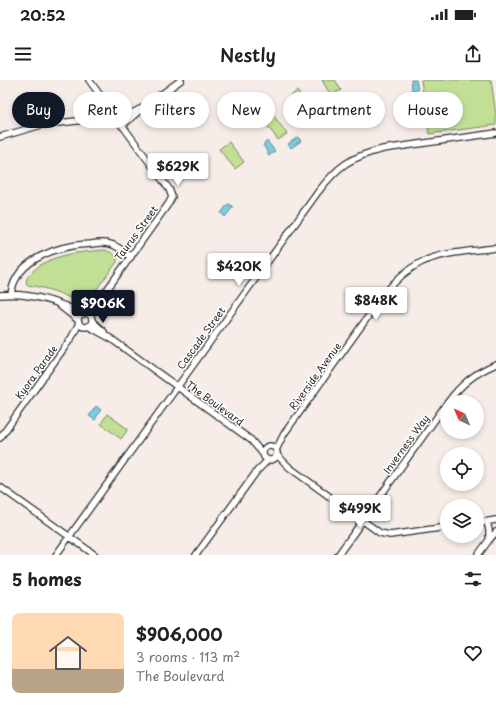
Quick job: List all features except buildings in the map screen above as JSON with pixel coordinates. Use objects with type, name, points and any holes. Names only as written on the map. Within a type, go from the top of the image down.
[{"type":"street","name":"Taurus Street","points":[[89,80],[98,92]]},
{"type":"street","points":[[132,117],[180,80]]},
{"type":"street","points":[[0,137],[40,125],[73,121]]},
{"type":"street","name":"Taurus Street","points":[[88,316],[172,197],[169,189],[124,128]]},
{"type":"street","name":"Cascade Street","points":[[56,555],[318,192],[341,167],[360,155],[383,149],[496,133]]},
{"type":"street","points":[[10,294],[15,281],[26,267],[42,255],[53,251],[76,245],[105,243],[114,245],[131,257]]},
{"type":"street","name":"Riverside Avenue","points":[[273,449],[385,293],[402,275],[420,263],[441,256],[496,248]]},
{"type":"street","name":"The Boulevard","points":[[0,296],[10,294],[30,296],[67,306],[88,316],[110,338]]},
{"type":"street","name":"The Boulevard","points":[[55,303],[82,324],[110,338],[178,386],[251,440],[267,458],[290,468],[380,533],[390,535],[440,529]]},
{"type":"street","points":[[80,316],[88,316],[90,324],[82,324],[80,316]]},
{"type":"street","name":"Kyora Parade","points":[[0,438],[82,324]]},
{"type":"street","name":"Inverness Way","points":[[452,395],[458,388],[471,378],[496,364]]},
{"type":"street","name":"Inverness Way","points":[[338,555],[440,412]]},
{"type":"street","name":"The Boulevard","points":[[251,440],[273,449],[290,468]]},
{"type":"street","points":[[264,449],[273,449],[275,459],[267,458],[264,449]]},
{"type":"street","points":[[196,555],[267,458]]},
{"type":"street","points":[[0,487],[95,555]]},
{"type":"street","points":[[484,522],[496,520]]},
{"type":"street","points":[[487,522],[489,540]]},
{"type":"street","points":[[478,555],[496,532]]},
{"type":"green space","points":[[322,80],[335,80],[341,90],[338,92],[329,92]]},
{"type":"green space","points":[[421,80],[491,80],[496,125],[429,134],[428,128],[463,128],[463,92],[423,92]]},
{"type":"green space","points":[[275,117],[287,134],[278,140],[269,128],[275,128]]},
{"type":"green space","points":[[229,142],[244,162],[235,169],[219,149]]},
{"type":"green space","points":[[105,250],[115,255],[117,262],[87,302],[80,304],[61,294],[48,289],[28,285],[26,283],[27,278],[38,267],[56,258],[75,253]]},
{"type":"green space","points":[[107,414],[128,429],[121,439],[101,424]]},
{"type":"water","points":[[411,80],[416,80],[418,90],[411,91]]},
{"type":"water","points":[[298,137],[301,141],[291,148],[288,144]]},
{"type":"water","points":[[267,141],[275,151],[269,156],[263,145]]},
{"type":"water","points":[[228,204],[233,207],[225,217],[221,213]]},
{"type":"water","points":[[96,406],[101,410],[95,420],[89,416]]}]
